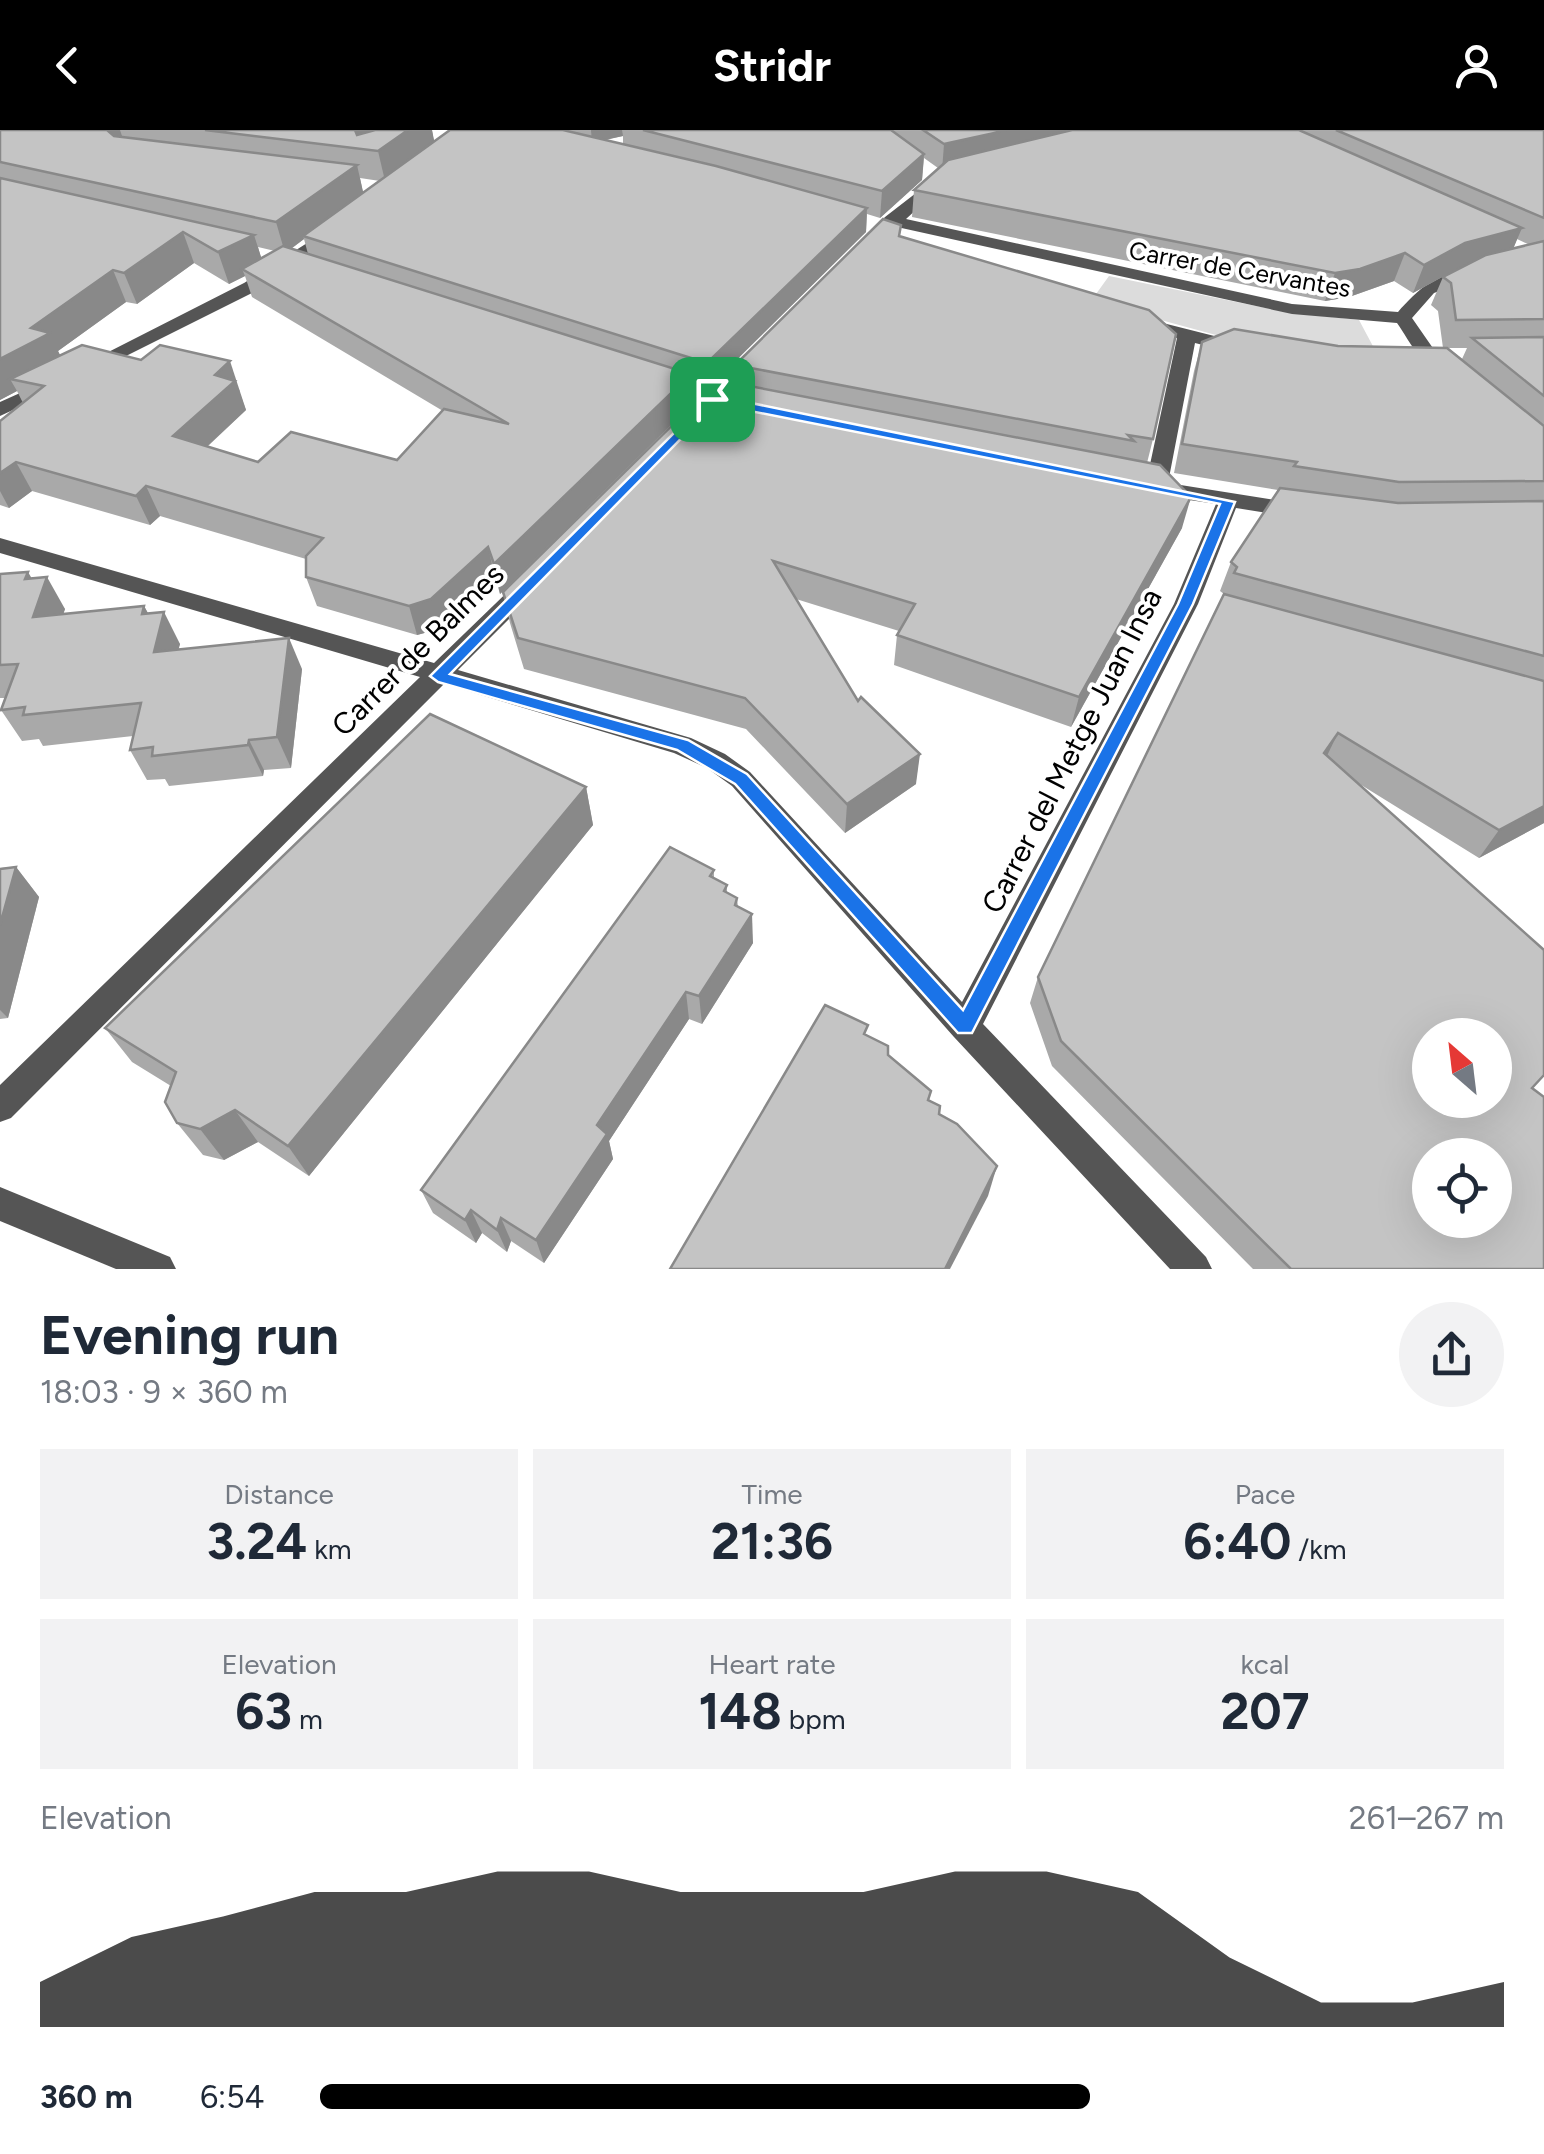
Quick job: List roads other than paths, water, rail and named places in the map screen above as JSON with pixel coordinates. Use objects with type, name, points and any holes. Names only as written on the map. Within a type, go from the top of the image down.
[{"type":"street","points":[[850,262],[931,175],[958,176]]},
{"type":"street","points":[[0,410],[298,267],[346,222]]},
{"type":"street","points":[[880,227],[915,248]]},
{"type":"street","name":"Carrer de Cervantes","points":[[880,227],[1292,308],[1403,318]]},
{"type":"street","points":[[265,256],[298,267]]},
{"type":"street","points":[[1058,279],[1070,263]]},
{"type":"street","points":[[1458,382],[1430,358],[1403,318],[1435,284],[1459,274],[1486,270]]},
{"type":"street","points":[[1116,316],[1246,349]]},
{"type":"street","points":[[1188,337],[1146,486],[1318,514]]},
{"type":"street","points":[[1408,357],[1468,357]]},
{"type":"street","name":"Carrer del Metge Juan Insa","points":[[965,1027],[1195,607],[1228,502]]},
{"type":"street","points":[[0,545],[682,745],[716,761],[741,779],[965,1027],[1194,1269]]},
{"type":"street","name":"Carrer de Balmes","points":[[0,1107],[548,566]]},
{"type":"street","points":[[0,1204],[158,1269]]}]
